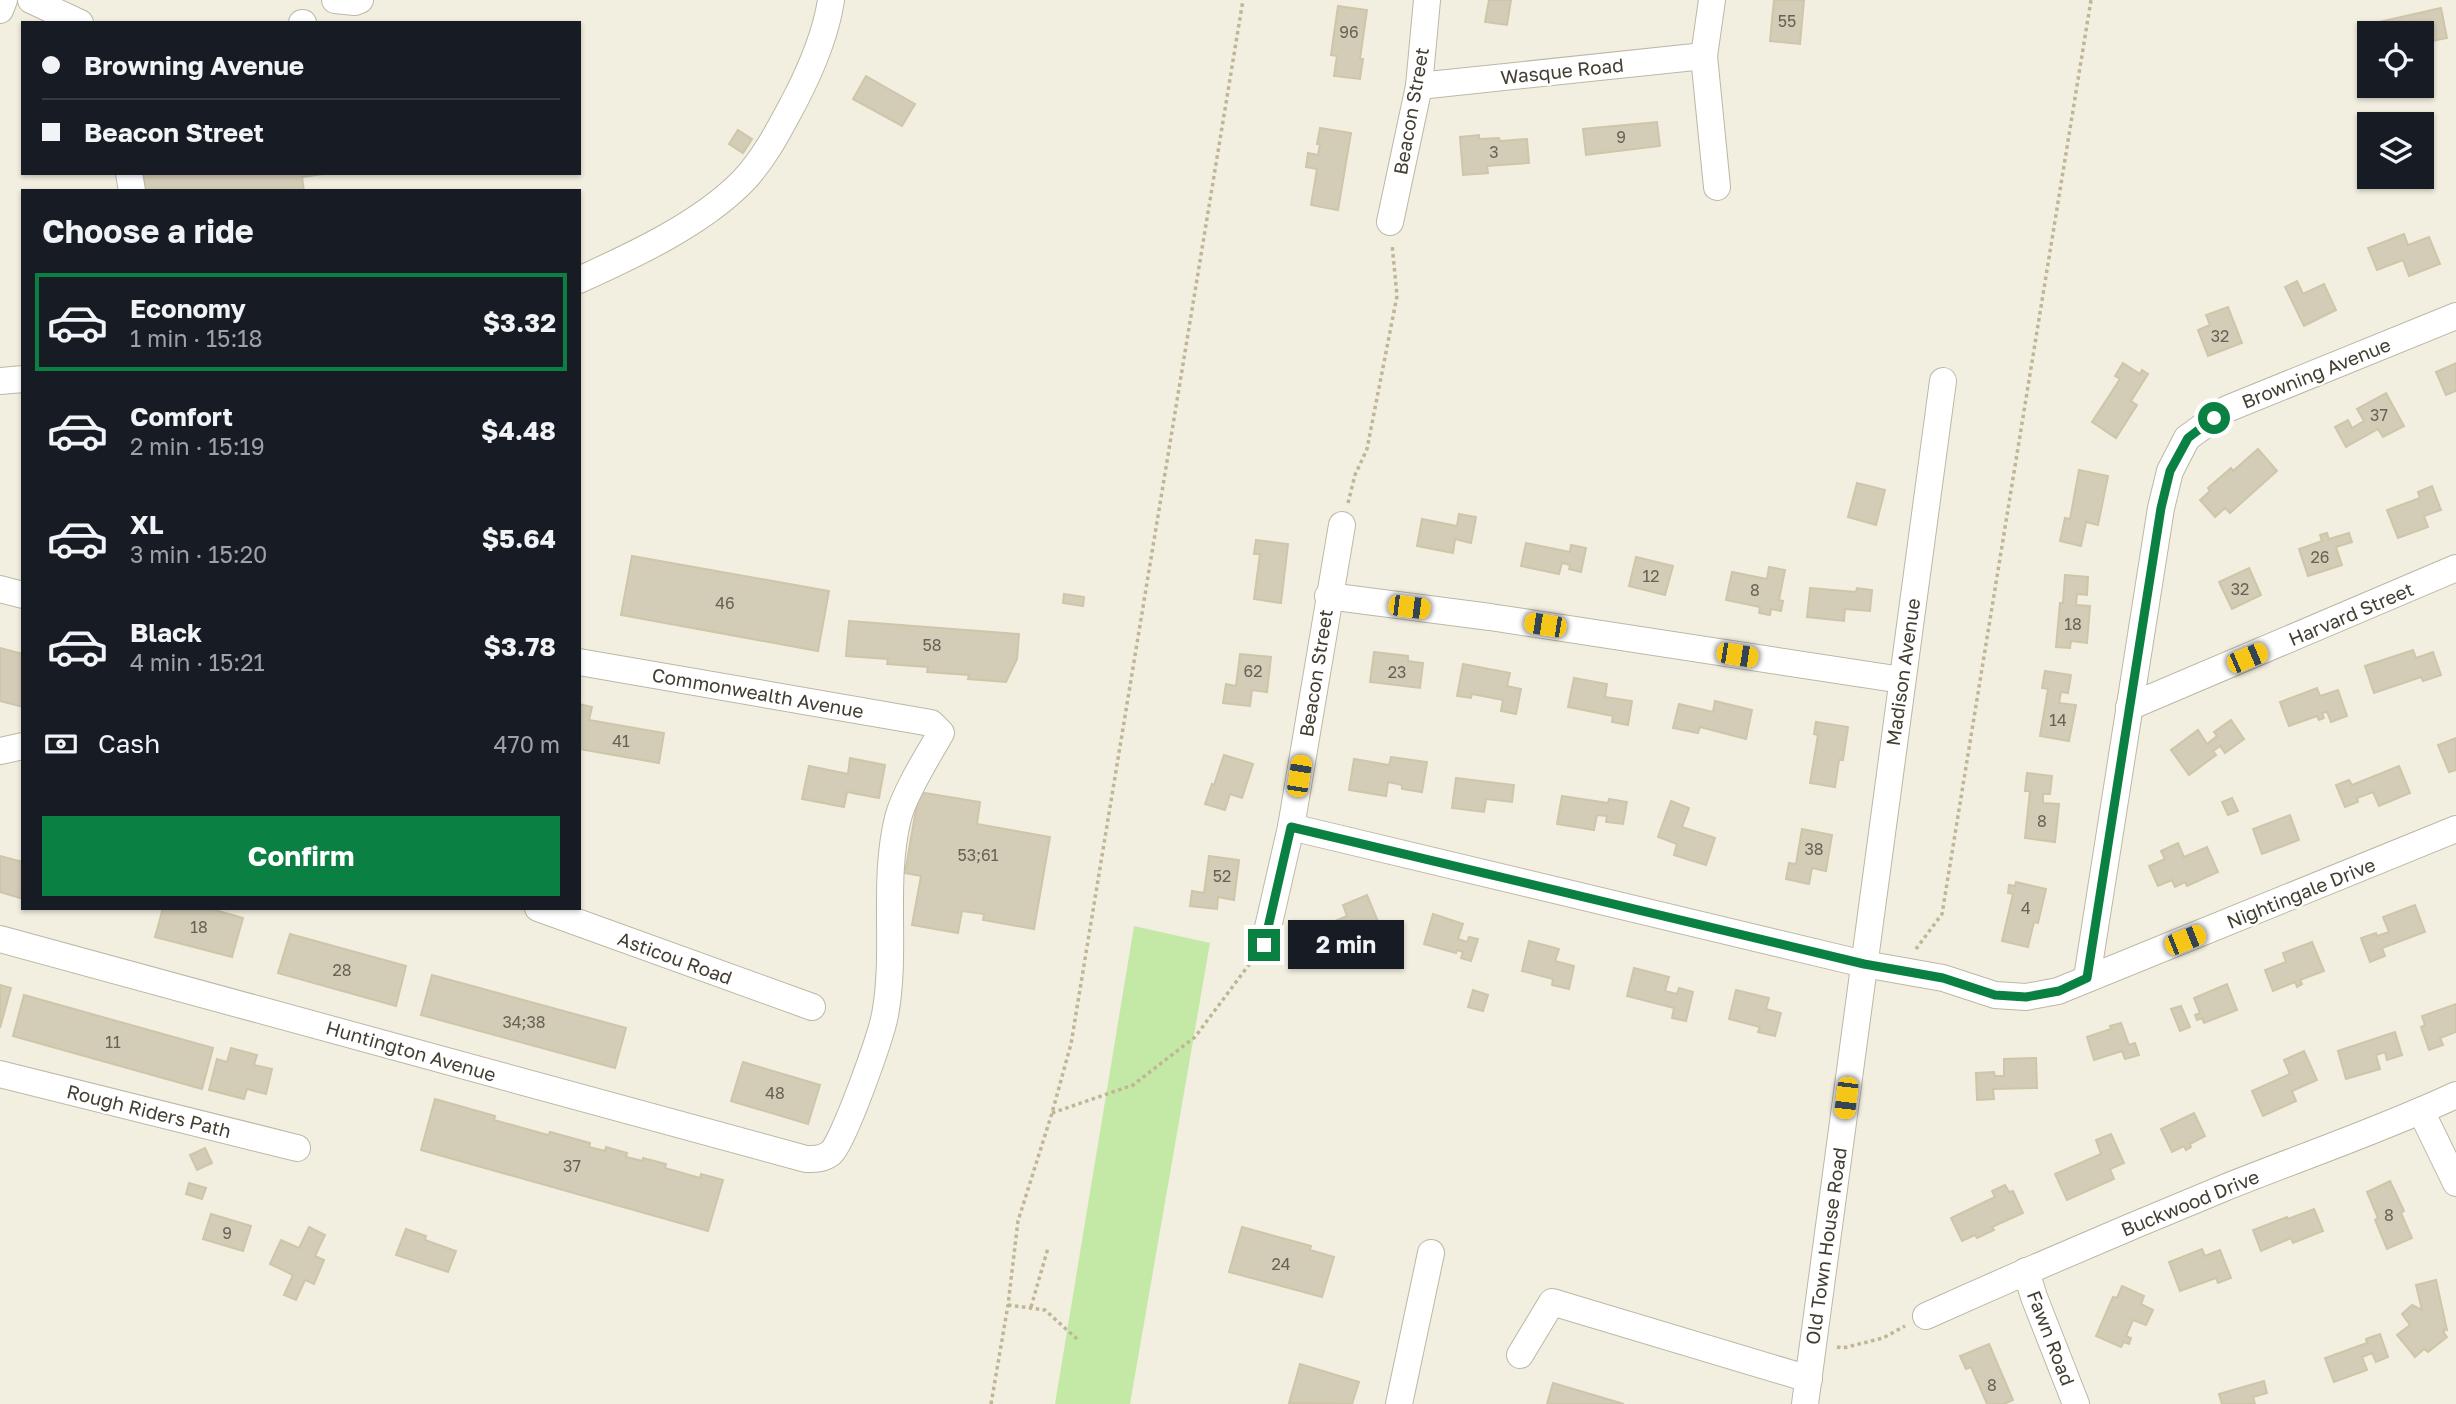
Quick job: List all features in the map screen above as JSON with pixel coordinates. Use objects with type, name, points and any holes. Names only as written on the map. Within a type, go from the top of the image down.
[{"type":"street","points":[[0,10],[4,0]]},
{"type":"street","points":[[31,0],[76,21]]},
{"type":"street","points":[[581,279],[630,257],[692,222],[743,181],[776,137],[805,81],[829,15],[831,0]]},
{"type":"street","name":"Beacon Street","points":[[1390,222],[1419,86],[1427,0]]},
{"type":"street","points":[[1712,0],[1704,56],[1717,187]]},
{"type":"street","name":"Wasque Road","points":[[1419,86],[1704,56]]},
{"type":"street","name":"Browning Avenue","points":[[2087,978],[2161,508],[2170,471],[2188,438],[2227,409],[2456,316]]},
{"type":"street","points":[[0,381],[21,379]]},
{"type":"street","name":"Madison Avenue","points":[[1864,964],[1944,381]]},
{"type":"street","name":"Beacon Street","points":[[1264,945],[1291,827],[1328,596],[1342,526]]},
{"type":"street","name":"Harvard Street","points":[[2129,707],[2456,568]]},
{"type":"street","points":[[0,589],[21,594]]},
{"type":"street","points":[[1328,596],[1490,617],[1902,680]]},
{"type":"street","name":"Commonwealth Avenue","points":[[581,662],[931,723],[941,733],[926,758],[899,817],[890,877],[891,949],[885,1015],[851,1116],[833,1151],[822,1159]]},
{"type":"street","points":[[0,751],[21,746]]},
{"type":"street","name":"Nightingale Drive","points":[[1291,827],[1864,964],[1943,978],[1995,995],[2026,997],[2059,991],[2456,829]]},
{"type":"street","name":"Asticou Road","points":[[544,910],[812,1007]]},
{"type":"street","name":"Huntington Avenue","points":[[0,939],[217,996],[602,1105],[806,1159],[822,1159]]},
{"type":"street","name":"Old Town House Road","points":[[1807,1391],[1864,964]]},
{"type":"street","name":"Rough Riders Path","points":[[0,1074],[297,1148]]},
{"type":"street","name":"Buckwood Drive","points":[[1926,1316],[2225,1188],[2456,1095]]},
{"type":"street","points":[[2421,1111],[2456,1183]]},
{"type":"street","points":[[1399,1404],[1431,1253]]},
{"type":"street","name":"Fawn Road","points":[[2026,1271],[2076,1404]]},
{"type":"street","points":[[1520,1355],[1552,1302],[1807,1391]]},
{"type":"path","points":[[991,1404],[1008,1304],[1018,1221],[1071,1044],[1243,0]]},
{"type":"path","points":[[1900,970],[1942,914],[2091,0]]},
{"type":"path","points":[[1342,526],[1355,475],[1367,449],[1397,296],[1390,222]]},
{"type":"path","points":[[1052,1113],[1133,1085],[1195,1037],[1264,945]]},
{"type":"path","points":[[1031,1308],[1048,1248]]},
{"type":"path","points":[[1008,1304],[1045,1310],[1077,1339]]},
{"type":"path","points":[[1814,1341],[1843,1348],[1883,1338],[1926,1316]]},
{"type":"green space","points":[[1134,926],[1210,943],[1130,1404],[1055,1404]]},
{"type":"building","points":[[1489,0],[1511,0],[1507,25],[1485,22]]},
{"type":"building","points":[[1774,0],[1804,0],[1800,44],[1770,41]]},
{"type":"building","points":[[1338,6],[1367,10],[1360,79],[1334,76],[1337,56],[1331,55]]},
{"type":"building","points":[[2441,8],[2447,38],[2434,41],[2434,21],[2383,21]]},
{"type":"building","points":[[866,76],[915,104],[902,126],[853,99]]},
{"type":"building","points":[[1657,122],[1660,146],[1586,155],[1583,129]]},
{"type":"building","points":[[1320,128],[1351,133],[1338,210],[1311,205],[1317,169],[1306,167],[1308,153],[1318,155]]},
{"type":"building","points":[[738,130],[752,139],[743,153],[729,144]]},
{"type":"building","points":[[1479,135],[1479,139],[1499,138],[1500,141],[1527,139],[1529,163],[1487,166],[1488,173],[1463,175],[1460,137]]},
{"type":"building","points":[[143,175],[316,175],[302,177],[304,189],[146,189]]},
{"type":"building","points":[[2404,234],[2408,245],[2429,237],[2440,264],[2409,276],[2403,260],[2377,270],[2368,248]]},
{"type":"building","points":[[2297,281],[2303,294],[2324,284],[2336,310],[2304,326],[2285,287]]},
{"type":"building","points":[[2228,307],[2242,343],[2208,356],[2198,330],[2210,325],[2206,315]]},
{"type":"building","points":[[2123,363],[2140,374],[2142,370],[2148,374],[2131,401],[2137,405],[2116,438],[2092,422],[2120,379],[2115,376]]},
{"type":"building","points":[[2456,363],[2456,391],[2446,395],[2436,372]]},
{"type":"building","points":[[2386,393],[2404,426],[2383,437],[2378,429],[2346,447],[2335,427],[2348,420],[2352,428],[2364,421],[2357,409]]},
{"type":"building","points":[[2258,449],[2277,471],[2230,513],[2225,508],[2215,517],[2200,500],[2210,491],[2208,488]]},
{"type":"building","points":[[2079,470],[2108,476],[2098,525],[2086,522],[2081,546],[2060,541],[2065,518],[2070,519]]},
{"type":"building","points":[[1857,483],[1885,490],[1876,525],[1848,517]]},
{"type":"building","points":[[2432,486],[2441,510],[2424,516],[2428,527],[2398,538],[2387,510],[2420,498],[2418,492]]},
{"type":"building","points":[[1459,514],[1476,517],[1471,543],[1455,539],[1453,553],[1417,546],[1422,519],[1457,526]]},
{"type":"building","points":[[2327,533],[2329,539],[2349,533],[2352,542],[2336,547],[2342,565],[2308,576],[2299,549],[2322,541],[2320,535]]},
{"type":"building","points":[[1256,540],[1288,544],[1281,603],[1254,599],[1260,554],[1254,554]]},
{"type":"building","points":[[1526,543],[1570,552],[1571,545],[1586,548],[1581,572],[1569,569],[1570,565],[1562,563],[1559,574],[1521,566]]},
{"type":"building","points":[[632,556],[829,591],[818,651],[621,615]]},
{"type":"building","points":[[1636,557],[1673,566],[1665,595],[1629,586]]},
{"type":"building","points":[[1769,567],[1785,570],[1779,600],[1783,601],[1781,611],[1771,609],[1770,615],[1759,613],[1760,607],[1726,600],[1732,572],[1767,579]]},
{"type":"building","points":[[2249,568],[2261,595],[2232,609],[2219,582]]},
{"type":"building","points":[[2065,575],[2088,577],[2087,595],[2077,594],[2076,605],[2090,606],[2087,643],[2071,641],[2070,648],[2056,647]]},
{"type":"building","points":[[1810,588],[1856,592],[1857,588],[1872,590],[1870,611],[1845,609],[1844,621],[1807,617]]},
{"type":"building","points":[[1064,594],[1084,597],[1083,606],[1063,603]]},
{"type":"building","points":[[849,621],[1019,634],[1017,659],[1006,682],[968,679],[969,675],[927,672],[928,667],[887,664],[888,659],[846,656]]},
{"type":"building","points":[[0,648],[21,653],[21,706],[0,701]]},
{"type":"building","points":[[2413,650],[2416,658],[2433,652],[2441,675],[2423,681],[2421,677],[2374,693],[2365,666]]},
{"type":"building","points":[[1374,652],[1408,656],[1408,661],[1423,663],[1420,688],[1370,682]]},
{"type":"building","points":[[1240,654],[1271,657],[1267,692],[1252,690],[1250,706],[1223,703],[1226,684],[1236,686]]},
{"type":"building","points":[[1463,664],[1510,673],[1507,686],[1521,689],[1516,714],[1501,711],[1503,700],[1472,694],[1471,698],[1457,696]]},
{"type":"building","points":[[2045,671],[2071,675],[2068,693],[2061,692],[2059,703],[2076,705],[2069,741],[2040,736],[2048,689],[2042,688]]},
{"type":"building","points":[[1574,678],[1607,684],[1605,697],[1632,701],[1628,725],[1612,722],[1613,716],[1568,707]]},
{"type":"building","points":[[2317,688],[2320,696],[2338,690],[2347,716],[2331,722],[2327,712],[2322,713],[2324,718],[2319,720],[2317,716],[2289,726],[2280,702]]},
{"type":"building","points":[[1715,701],[1752,710],[1746,739],[1700,727],[1698,733],[1673,728],[1679,704],[1713,712]]},
{"type":"building","points":[[581,704],[592,707],[589,720],[664,733],[659,763],[581,749]]},
{"type":"building","points":[[2231,720],[2244,739],[2225,753],[2220,746],[2213,751],[2216,755],[2189,775],[2171,750],[2198,730],[2207,744],[2217,736],[2214,732]]},
{"type":"building","points":[[1816,722],[1848,727],[1843,760],[1839,760],[1835,787],[1810,783],[1818,735],[1814,734]]},
{"type":"building","points":[[2456,738],[2456,770],[2449,772],[2438,745]]},
{"type":"building","points":[[1224,755],[1253,764],[1242,798],[1230,794],[1225,810],[1205,804]]},
{"type":"building","points":[[1391,757],[1427,762],[1422,792],[1402,789],[1402,785],[1388,782],[1386,796],[1349,790],[1354,759],[1389,765]]},
{"type":"building","points":[[850,758],[885,765],[879,798],[847,792],[844,807],[802,799],[809,766],[848,774]]},
{"type":"building","points":[[2399,766],[2410,793],[2379,806],[2373,792],[2357,798],[2358,802],[2345,807],[2336,785],[2349,780],[2352,785]]},
{"type":"building","points":[[2027,773],[2052,776],[2050,794],[2043,794],[2043,803],[2059,804],[2055,842],[2025,838],[2030,791],[2025,791]]},
{"type":"building","points":[[1456,778],[1514,785],[1512,802],[1486,799],[1484,812],[1452,808]]},
{"type":"building","points":[[919,792],[980,802],[977,824],[1050,837],[1034,929],[983,920],[984,914],[962,911],[958,933],[912,925],[921,876],[905,873]]},
{"type":"building","points":[[1562,796],[1608,803],[1609,799],[1627,802],[1623,824],[1606,822],[1607,816],[1597,815],[1594,830],[1557,824]]},
{"type":"building","points":[[2232,798],[2238,811],[2228,815],[2222,802]]},
{"type":"building","points":[[1671,801],[1689,808],[1682,827],[1715,838],[1706,865],[1674,855],[1677,844],[1658,837]]},
{"type":"building","points":[[2290,815],[2299,840],[2262,854],[2253,829]]},
{"type":"building","points":[[1802,829],[1832,835],[1826,871],[1812,868],[1809,884],[1786,879],[1789,863],[1796,864]]},
{"type":"building","points":[[2178,843],[2184,857],[2207,847],[2218,872],[2187,886],[2185,882],[2175,887],[2172,880],[2158,886],[2149,866],[2165,859],[2161,851]]},
{"type":"building","points":[[0,856],[21,861],[21,898],[0,892]]},
{"type":"building","points":[[1209,856],[1239,860],[1234,900],[1218,897],[1217,909],[1190,906],[1192,891],[1204,893]]},
{"type":"building","points":[[2016,882],[2046,889],[2038,923],[2034,922],[2028,947],[2002,941],[2013,894],[2008,893],[2009,885],[2015,886]]},
{"type":"building","points":[[1367,895],[1379,924],[1349,936],[1352,943],[1337,949],[1328,924],[1347,916],[1343,905]]},
{"type":"building","points":[[2415,905],[2425,932],[2382,948],[2385,956],[2370,962],[2361,938],[2389,932],[2383,917]]},
{"type":"building","points":[[162,910],[215,910],[243,918],[232,957],[155,937]]},
{"type":"building","points":[[1433,914],[1463,924],[1458,939],[1467,942],[1469,937],[1478,939],[1471,961],[1461,958],[1463,952],[1457,950],[1456,953],[1424,944]]},
{"type":"building","points":[[290,934],[406,966],[396,1006],[278,973]]},
{"type":"building","points":[[1529,941],[1559,949],[1555,961],[1574,966],[1569,989],[1552,985],[1553,979],[1522,971]]},
{"type":"building","points":[[2312,942],[2324,971],[2300,980],[2302,984],[2297,987],[2295,982],[2273,991],[2265,970],[2286,962],[2283,953]]},
{"type":"building","points":[[1634,968],[1669,977],[1665,991],[1677,994],[1679,988],[1693,992],[1686,1021],[1672,1018],[1674,1008],[1627,996]]},
{"type":"building","points":[[432,975],[626,1028],[615,1068],[421,1015]]},
{"type":"building","points":[[2227,984],[2237,1010],[2204,1023],[2202,1018],[2197,1020],[2195,1015],[2200,1013],[2194,998]]},
{"type":"building","points":[[0,985],[11,988],[0,1028]]},
{"type":"building","points":[[1473,990],[1488,995],[1483,1011],[1468,1007]]},
{"type":"building","points":[[1736,990],[1769,998],[1766,1009],[1781,1013],[1775,1036],[1758,1032],[1760,1027],[1729,1019]]},
{"type":"building","points":[[24,995],[213,1048],[202,1089],[13,1036]]},
{"type":"building","points":[[2456,1004],[2456,1032],[2440,1038],[2443,1045],[2429,1050],[2421,1027],[2425,1025],[2422,1016]]},
{"type":"building","points":[[2181,1006],[2190,1027],[2180,1031],[2171,1009]]},
{"type":"building","points":[[2121,1023],[2129,1045],[2135,1043],[2139,1055],[2125,1059],[2122,1051],[2094,1060],[2087,1037]]},
{"type":"building","points":[[2395,1032],[2402,1055],[2387,1060],[2385,1052],[2376,1055],[2380,1069],[2346,1079],[2338,1051]]},
{"type":"building","points":[[231,1048],[257,1055],[254,1065],[272,1069],[266,1094],[247,1089],[244,1099],[209,1090],[217,1059],[227,1062]]},
{"type":"building","points":[[2304,1051],[2317,1080],[2292,1091],[2296,1101],[2263,1116],[2252,1091],[2290,1074],[2284,1060]]},
{"type":"building","points":[[2036,1058],[2037,1088],[1993,1089],[1994,1099],[1977,1100],[1976,1073],[1994,1072],[1995,1076],[2004,1076],[2004,1059]]},
{"type":"building","points":[[743,1062],[820,1085],[808,1124],[731,1101]]},
{"type":"building","points":[[435,1099],[495,1116],[494,1120],[590,1143],[589,1147],[605,1151],[606,1147],[627,1153],[626,1157],[666,1164],[665,1168],[700,1178],[701,1174],[723,1180],[708,1231],[421,1150]]},
{"type":"building","points":[[2194,1113],[2205,1136],[2190,1144],[2191,1147],[2186,1150],[2184,1146],[2172,1152],[2161,1129]]},
{"type":"building","points":[[2111,1134],[2124,1163],[2110,1169],[2114,1179],[2067,1200],[2055,1174],[2101,1154],[2096,1140]]},
{"type":"building","points":[[205,1148],[212,1163],[197,1170],[190,1155]]},
{"type":"building","points":[[2390,1181],[2404,1211],[2401,1213],[2412,1238],[2387,1249],[2367,1192]]},
{"type":"building","points":[[189,1183],[206,1188],[202,1199],[186,1194]]},
{"type":"building","points":[[2005,1185],[2009,1192],[2013,1191],[2023,1213],[1992,1227],[1994,1230],[1977,1238],[1975,1235],[1962,1241],[1951,1218],[1995,1197],[1992,1191]]},
{"type":"building","points":[[2314,1209],[2323,1231],[2293,1243],[2291,1238],[2261,1251],[2253,1230]]},
{"type":"building","points":[[211,1214],[251,1226],[243,1251],[203,1239]]},
{"type":"building","points":[[309,1227],[325,1235],[315,1256],[324,1260],[314,1284],[305,1280],[296,1300],[284,1295],[293,1275],[270,1264],[281,1240],[299,1248]]},
{"type":"building","points":[[1242,1227],[1311,1246],[1310,1250],[1334,1257],[1322,1297],[1229,1272]]},
{"type":"building","points":[[406,1229],[426,1236],[425,1240],[456,1251],[448,1272],[396,1255]]},
{"type":"building","points":[[2202,1249],[2205,1256],[2220,1250],[2231,1278],[2218,1283],[2216,1278],[2180,1291],[2169,1262]]},
{"type":"building","points":[[2436,1280],[2447,1330],[2444,1329],[2444,1333],[2447,1337],[2428,1352],[2424,1349],[2415,1357],[2397,1335],[2410,1325],[2402,1314],[2412,1305],[2422,1310],[2416,1285]]},
{"type":"building","points":[[2122,1286],[2144,1296],[2141,1304],[2153,1310],[2146,1325],[2133,1320],[2126,1336],[2131,1338],[2129,1344],[2124,1342],[2121,1347],[2096,1336],[2113,1297],[2117,1298]]},
{"type":"building","points":[[2380,1334],[2388,1357],[2376,1362],[2372,1353],[2362,1357],[2367,1370],[2334,1382],[2325,1358],[2367,1343],[2366,1339]]},
{"type":"building","points":[[1989,1344],[2013,1400],[2004,1404],[1987,1404],[1971,1367],[1966,1369],[1960,1356]]},
{"type":"building","points":[[1300,1364],[1359,1382],[1352,1404],[1289,1403]]},
{"type":"building","points":[[2264,1381],[2267,1393],[2253,1397],[2255,1404],[2222,1404],[2219,1394]]},
{"type":"building","points":[[1553,1383],[1624,1404],[1547,1404]]},
{"type":"route","points":[[1264,945],[1291,827],[1864,964],[1943,978],[1995,995],[2026,997],[2059,991],[2087,978],[2161,508],[2170,471],[2188,438],[2214,418]]}]
